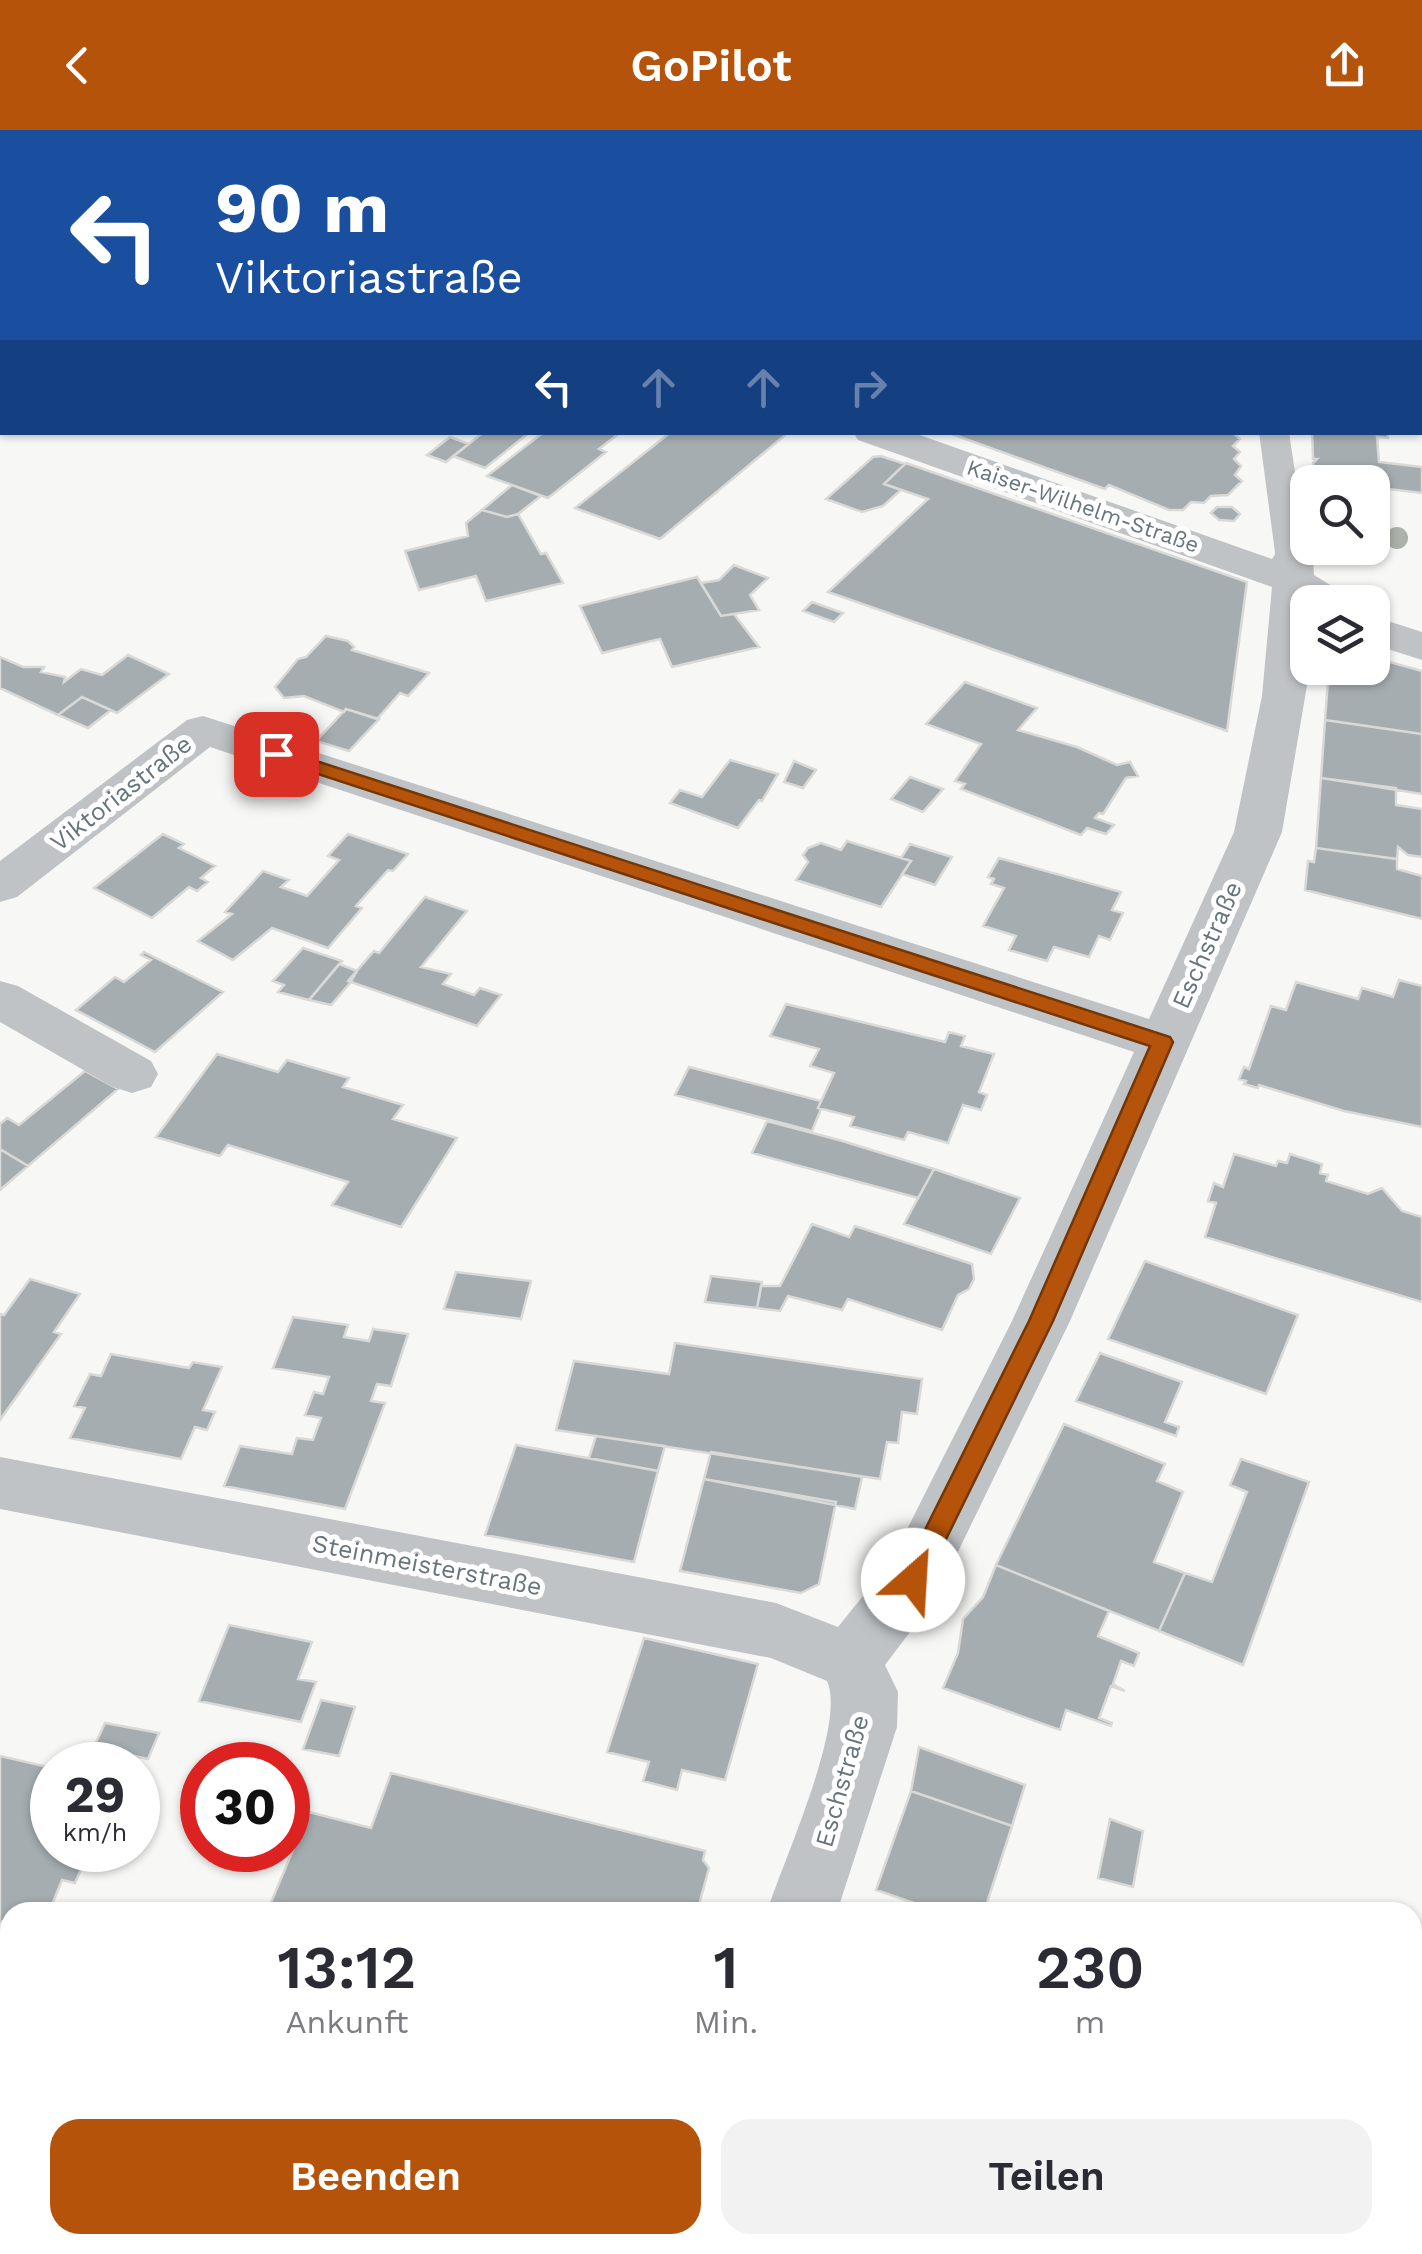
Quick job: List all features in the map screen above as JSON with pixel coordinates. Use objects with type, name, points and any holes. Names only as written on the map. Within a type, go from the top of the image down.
[{"type":"street","name":"Kaiser-Wilhelm-Straße","points":[[881,435],[1305,581]]},
{"type":"street","name":"Eschstraße","points":[[1275,435],[1290,483]]},
{"type":"street","name":"Eschstraße","points":[[805,1902],[864,1726],[865,1692],[850,1661],[913,1580],[1041,1321],[1258,832],[1305,581]]},
{"type":"street","points":[[1390,635],[1422,647]]},
{"type":"street","name":"Viktoriastraße","points":[[0,886],[203,730],[1163,1042]]},
{"type":"street","points":[[0,999],[132,1074]]},
{"type":"street","name":"Steinmeisterstraße","points":[[0,1483],[776,1631],[850,1661]]},
{"type":"building","points":[[480,435],[526,435],[485,468],[453,456]]},
{"type":"building","points":[[540,435],[617,435],[599,449],[606,452],[548,498],[487,476]]},
{"type":"building","points":[[667,435],[785,435],[660,539],[575,508]]},
{"type":"building","points":[[954,435],[1235,435],[1240,439],[1233,446],[1240,452],[1234,459],[1241,466],[1235,475],[1242,481],[1228,495],[1211,496],[1204,503],[1191,502],[1183,510],[1169,510],[1109,485],[1105,489]]},
{"type":"building","points":[[1312,435],[1388,435],[1377,437],[1379,462],[1422,467],[1422,493],[1390,489],[1390,465],[1313,465],[1317,459],[1313,459]]},
{"type":"building","points":[[450,437],[469,444],[446,462],[427,455]]},
{"type":"building","points":[[873,457],[905,464],[884,484],[901,490],[883,506],[862,512],[826,499]]},
{"type":"building","points":[[906,463],[1247,582],[1227,731],[828,592],[928,499],[884,484]]},
{"type":"building","points":[[512,485],[541,496],[518,514],[507,517],[482,510]]},
{"type":"building","points":[[1217,507],[1232,507],[1240,514],[1234,521],[1219,520],[1211,513]]},
{"type":"building","points":[[482,510],[507,517],[518,514],[563,583],[486,601],[476,576],[419,590],[405,551],[468,536],[466,523]]},
{"type":"building","points":[[734,565],[768,578],[750,595],[759,610],[721,616],[701,583],[719,580]]},
{"type":"building","points":[[697,577],[721,616],[734,614],[759,647],[672,667],[660,639],[602,653],[580,606]]},
{"type":"building","points":[[812,602],[843,613],[834,622],[803,611]]},
{"type":"building","points":[[326,636],[348,641],[354,647],[352,650],[429,673],[408,696],[400,693],[377,719],[346,709],[344,712],[304,696],[284,698],[275,687],[298,659],[306,657]]},
{"type":"building","points":[[128,655],[169,674],[117,713],[82,697],[58,715],[0,688],[0,657],[23,667],[44,667],[41,672],[65,677],[64,682],[81,669],[102,675]]},
{"type":"building","points":[[1390,662],[1422,671],[1422,734],[1325,720],[1328,685],[1390,685]]},
{"type":"building","points":[[965,682],[1037,708],[1018,730],[1077,747],[1117,765],[1130,762],[1138,776],[1126,778],[1103,814],[1095,818],[1114,825],[1106,834],[1087,828],[1081,835],[961,789],[965,784],[955,781],[981,744],[926,724]]},
{"type":"building","points":[[82,697],[111,710],[88,728],[58,715]]},
{"type":"building","points":[[346,709],[379,719],[349,751],[316,741]]},
{"type":"building","points":[[1325,720],[1422,734],[1422,794],[1321,778]]},
{"type":"building","points":[[730,760],[778,774],[762,801],[738,828],[670,803],[680,790],[702,797]]},
{"type":"building","points":[[794,761],[816,770],[803,788],[784,782]]},
{"type":"building","points":[[910,777],[943,789],[923,812],[891,799]]},
{"type":"building","points":[[1321,778],[1396,788],[1396,805],[1422,809],[1422,857],[1408,855],[1398,847],[1397,859],[1316,848]]},
{"type":"building","points":[[163,834],[184,844],[179,848],[215,866],[201,878],[208,882],[197,891],[189,887],[152,918],[94,888]]},
{"type":"building","points":[[348,834],[408,854],[356,906],[362,908],[328,948],[272,928],[233,960],[198,941],[232,914],[225,912],[263,871],[289,880],[281,887],[307,896],[339,860],[328,856]]},
{"type":"building","points":[[847,841],[911,861],[881,907],[796,880],[808,862],[803,855],[808,848],[821,843],[841,850]]},
{"type":"building","points":[[910,844],[952,857],[935,885],[902,874],[911,861],[901,858]]},
{"type":"building","points":[[1316,848],[1397,859],[1397,869],[1422,876],[1422,919],[1305,890],[1308,861],[1314,862]]},
{"type":"building","points":[[999,858],[1121,892],[1112,910],[1123,913],[1110,940],[1099,936],[1089,957],[1054,947],[1047,961],[1009,950],[1016,936],[983,926],[1004,888],[991,884],[994,879],[988,877]]},
{"type":"building","points":[[425,897],[467,911],[421,967],[451,974],[443,984],[474,995],[480,988],[501,995],[477,1026],[348,981],[374,951],[379,953]]},
{"type":"building","points":[[303,948],[342,961],[309,1000],[278,992],[284,985],[273,981]]},
{"type":"building","points":[[144,952],[223,992],[155,1052],[76,1010],[115,977],[124,982],[151,960],[141,955]]},
{"type":"building","points":[[339,964],[357,971],[350,983],[331,1005],[309,1000]]},
{"type":"building","points":[[1399,980],[1422,986],[1422,1127],[1344,1111],[1244,1084],[1246,1081],[1239,1079],[1244,1067],[1249,1069],[1271,1006],[1286,1010],[1296,982],[1358,999],[1362,988],[1393,997]]},
{"type":"building","points":[[786,1004],[945,1042],[949,1032],[965,1036],[961,1046],[994,1054],[979,1092],[987,1095],[981,1110],[963,1105],[948,1143],[908,1132],[904,1140],[850,1126],[854,1117],[818,1108],[834,1073],[810,1066],[819,1049],[770,1036]]},
{"type":"building","points":[[217,1054],[278,1072],[287,1060],[349,1078],[343,1087],[403,1105],[393,1119],[457,1138],[401,1227],[332,1205],[348,1182],[228,1145],[220,1156],[156,1137]]},
{"type":"building","points":[[689,1067],[821,1101],[812,1131],[675,1095]]},
{"type":"building","points":[[85,1071],[118,1089],[28,1166],[0,1149],[0,1124],[7,1118],[19,1125]]},
{"type":"building","points":[[767,1121],[934,1169],[918,1198],[752,1153]]},
{"type":"building","points":[[0,1149],[28,1166],[0,1190]]},
{"type":"building","points":[[1234,1154],[1276,1166],[1278,1161],[1287,1163],[1290,1154],[1322,1164],[1320,1173],[1328,1175],[1326,1181],[1368,1194],[1382,1188],[1402,1211],[1422,1217],[1422,1302],[1205,1237],[1216,1203],[1208,1201],[1214,1183],[1223,1187]]},
{"type":"building","points":[[934,1169],[1020,1198],[991,1254],[904,1224]]},
{"type":"building","points":[[812,1224],[849,1237],[855,1226],[972,1264],[974,1279],[969,1289],[958,1295],[942,1330],[848,1299],[842,1310],[788,1296],[780,1311],[757,1308],[761,1286],[780,1286]]},
{"type":"building","points":[[1145,1261],[1298,1315],[1266,1394],[1108,1339]]},
{"type":"building","points":[[456,1272],[531,1281],[521,1319],[444,1309]]},
{"type":"building","points":[[711,1276],[762,1282],[757,1308],[705,1302]]},
{"type":"building","points":[[30,1279],[80,1294],[54,1332],[61,1334],[0,1420],[0,1314],[4,1315]]},
{"type":"building","points":[[293,1317],[348,1325],[344,1337],[369,1341],[373,1329],[408,1334],[391,1386],[377,1384],[371,1401],[385,1403],[345,1509],[224,1486],[240,1446],[292,1454],[297,1438],[313,1440],[321,1418],[305,1415],[314,1392],[323,1394],[329,1377],[273,1368]]},
{"type":"building","points":[[675,1343],[922,1379],[917,1414],[902,1412],[898,1443],[887,1442],[880,1479],[556,1430],[574,1361],[669,1374]]},
{"type":"building","points":[[1100,1353],[1182,1382],[1165,1422],[1179,1427],[1176,1436],[1076,1401]]},
{"type":"building","points":[[111,1354],[189,1368],[193,1362],[222,1367],[203,1410],[215,1412],[207,1430],[195,1427],[181,1459],[70,1438],[85,1408],[74,1406],[90,1374],[101,1376]]},
{"type":"building","points":[[1064,1424],[1165,1464],[1157,1481],[1183,1492],[1154,1562],[1185,1573],[1159,1631],[996,1565]]},
{"type":"building","points":[[596,1436],[665,1446],[658,1471],[589,1458]]},
{"type":"building","points":[[516,1445],[658,1471],[634,1562],[485,1535]]},
{"type":"building","points":[[711,1452],[862,1477],[855,1509],[704,1479]]},
{"type":"building","points":[[1241,1459],[1309,1482],[1243,1665],[1159,1631],[1185,1573],[1212,1582],[1247,1492],[1230,1485]]},
{"type":"building","points":[[704,1479],[836,1502],[819,1584],[801,1593],[680,1571]]},
{"type":"building","points":[[996,1565],[1109,1611],[1098,1636],[1139,1653],[1134,1666],[1121,1661],[1113,1684],[1125,1691],[1111,1686],[1099,1718],[1112,1723],[1111,1726],[1066,1710],[1060,1730],[943,1688],[958,1653],[963,1619],[983,1597]]},
{"type":"building","points":[[229,1625],[312,1642],[298,1679],[316,1682],[301,1722],[199,1701]]},
{"type":"building","points":[[644,1638],[758,1664],[725,1780],[682,1770],[677,1790],[643,1781],[649,1762],[607,1752]]},
{"type":"building","points":[[321,1700],[355,1707],[339,1756],[310,1750],[310,1742],[306,1742]]},
{"type":"building","points":[[105,1723],[159,1733],[155,1742],[96,1742]]},
{"type":"building","points":[[919,1747],[1025,1785],[1012,1826],[911,1791]]},
{"type":"building","points":[[0,1756],[30,1763],[30,1872],[80,1872],[75,1883],[62,1880],[53,1902],[0,1902]]},
{"type":"building","points":[[391,1773],[705,1851],[703,1860],[709,1868],[700,1902],[271,1902],[284,1872],[310,1872],[310,1812],[371,1828]]},
{"type":"building","points":[[911,1791],[1012,1826],[987,1902],[911,1902],[876,1890]]},
{"type":"building","points":[[1110,1819],[1143,1831],[1133,1887],[1098,1878]]},
{"type":"route","points":[[276,754],[1163,1042],[1041,1321],[913,1580]]}]
